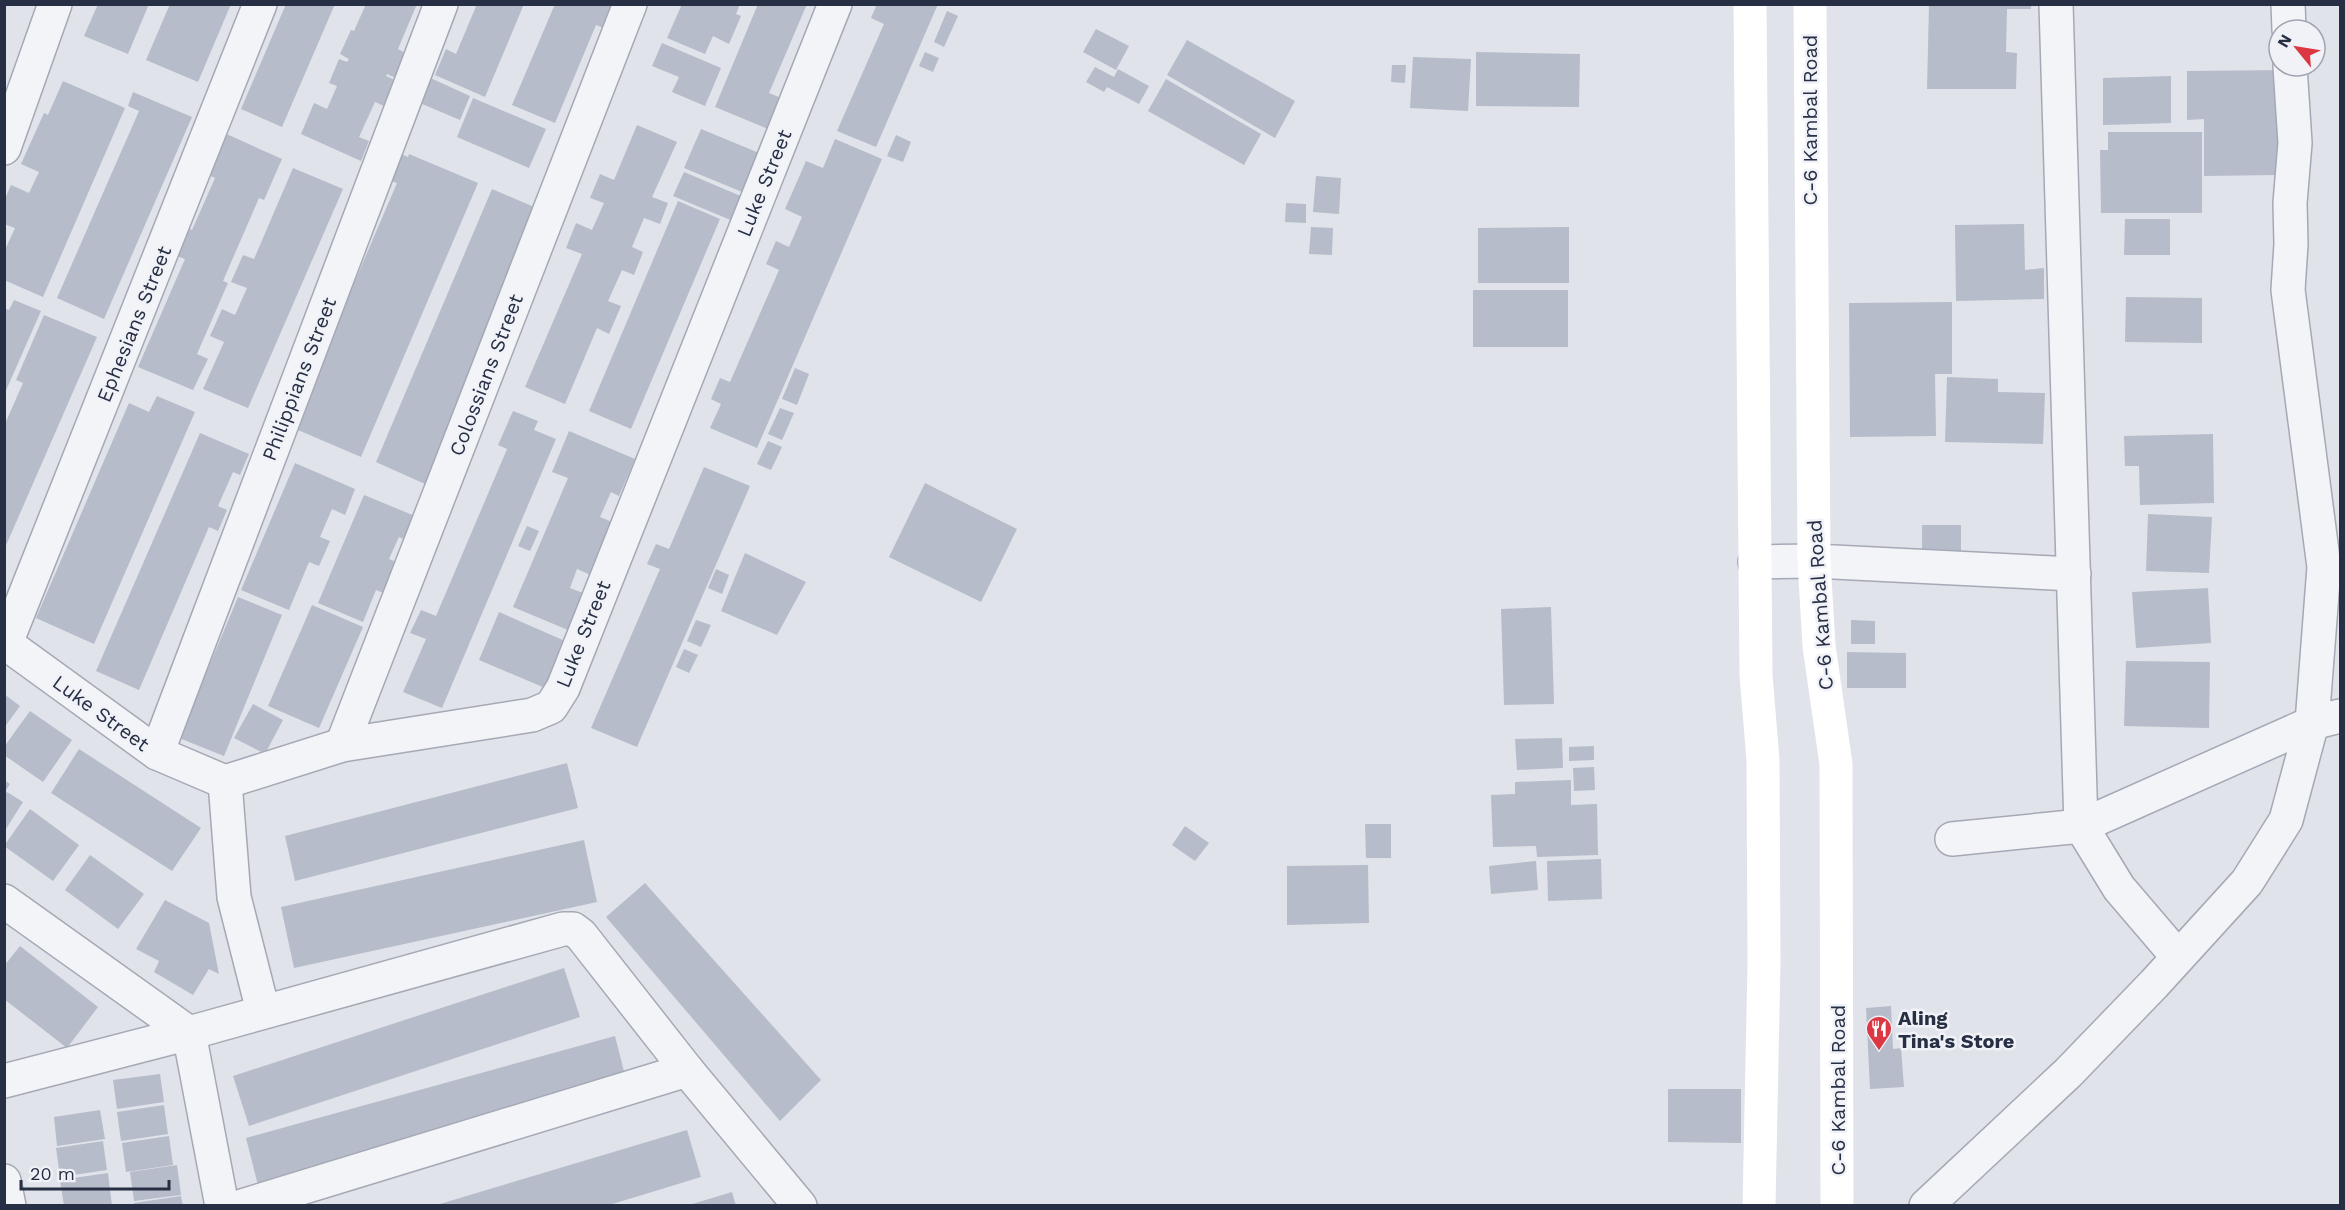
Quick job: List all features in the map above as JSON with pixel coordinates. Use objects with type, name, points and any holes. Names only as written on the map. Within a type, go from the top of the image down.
[{"type":"main road","points":[[1750,4],[1756,675],[1763,760],[1764,963],[1759,1206]]},
{"type":"main road","name":"C-6 Kambal Road","points":[[1810,4],[1814,561],[1819,646],[1836,764],[1837,1206]]},
{"type":"street","points":[[4,148],[55,4]]},
{"type":"street","name":"Ephesians Street","points":[[5,643],[260,4]]},
{"type":"street","name":"Philippians Street","points":[[157,753],[441,4]]},
{"type":"street","name":"Colossians Street","points":[[342,745],[630,4]]},
{"type":"street","name":"Luke Street","points":[[5,643],[157,753],[225,782],[342,745],[532,715],[551,707],[568,676],[835,4]]},
{"type":"street","points":[[2056,4],[2081,826],[2119,888],[2178,957]]},
{"type":"street","points":[[1926,1206],[2068,1072],[2247,882],[2286,820],[2326,719],[2324,567],[2288,290],[2291,244],[2290,203],[2295,143],[2291,78]]},
{"type":"street","points":[[1755,562],[1814,561],[2074,574]]},
{"type":"street","points":[[1952,839],[2081,826],[2326,719]]},
{"type":"street","points":[[225,782],[234,897],[263,1011]]},
{"type":"street","points":[[4,901],[189,1033],[222,1206]]},
{"type":"street","points":[[4,1081],[189,1033],[563,929],[573,929],[581,935],[687,1070],[800,1206]]},
{"type":"street","points":[[242,1206],[687,1070]]},
{"type":"street","points":[[4,1181],[9,1206]]},
{"type":"building","points":[[98,4],[149,4],[128,54],[84,36]]},
{"type":"building","points":[[170,4],[231,4],[198,82],[146,60]]},
{"type":"building","points":[[286,4],[335,4],[282,127],[241,109]]},
{"type":"building","points":[[366,4],[417,4],[398,49],[409,55],[398,79],[387,74],[386,76],[397,81],[386,107],[375,102],[359,137],[369,141],[361,161],[301,134],[314,103],[327,109],[337,86],[329,83],[339,59],[347,62],[349,59],[340,54],[351,30],[354,31]]},
{"type":"building","points":[[477,4],[524,4],[485,97],[435,75],[446,49],[456,54]]},
{"type":"building","points":[[555,4],[616,4],[606,29],[596,25],[555,123],[512,105]]},
{"type":"building","points":[[682,4],[740,4],[736,14],[741,16],[729,44],[713,36],[705,54],[667,38]]},
{"type":"building","points":[[758,4],[807,4],[769,93],[781,98],[768,129],[715,107]]},
{"type":"building","points":[[877,4],[938,4],[876,147],[837,131],[884,24],[871,18]]},
{"type":"building","points":[[1929,4],[2031,4],[2031,9],[2007,9],[2006,52],[2017,53],[2016,89],[1927,89]]},
{"type":"building","points":[[947,11],[958,16],[944,47],[934,42]]},
{"type":"building","points":[[1096,29],[1129,46],[1116,70],[1083,52]]},
{"type":"building","points":[[1187,40],[1295,101],[1275,138],[1167,75]]},
{"type":"building","points":[[662,43],[721,68],[705,106],[672,92],[679,77],[652,66]]},
{"type":"building","points":[[925,52],[939,58],[933,72],[919,66]]},
{"type":"building","points":[[1476,52],[1580,54],[1579,107],[1476,106]]},
{"type":"building","points":[[1413,57],[1471,59],[1468,111],[1410,108]]},
{"type":"building","points":[[1392,65],[1406,65],[1405,83],[1391,82]]},
{"type":"building","points":[[1095,67],[1114,77],[1118,69],[1149,86],[1139,104],[1107,87],[1104,92],[1086,82]]},
{"type":"building","points":[[2267,70],[2267,78],[2287,78],[2288,130],[2277,130],[2278,175],[2204,176],[2204,119],[2187,120],[2187,71]]},
{"type":"building","points":[[426,76],[470,96],[460,120],[415,101]]},
{"type":"building","points":[[2171,76],[2171,123],[2103,125],[2103,78]]},
{"type":"building","points":[[1166,79],[1261,134],[1244,165],[1148,111]]},
{"type":"building","points":[[63,81],[125,108],[43,297],[4,280],[4,252],[15,228],[4,224],[4,201],[11,185],[29,193],[39,172],[21,164],[44,113],[48,115]]},
{"type":"building","points":[[133,92],[192,117],[104,319],[57,298],[139,111],[128,106]]},
{"type":"building","points":[[473,98],[546,129],[529,168],[457,137]]},
{"type":"building","points":[[637,125],[677,142],[652,197],[668,203],[660,224],[644,218],[632,247],[643,252],[634,275],[622,270],[608,301],[621,306],[609,334],[597,328],[565,404],[525,387],[582,254],[566,248],[576,223],[592,230],[604,203],[590,198],[600,174],[614,180]]},
{"type":"building","points":[[701,129],[764,155],[747,194],[684,168]]},
{"type":"building","points":[[222,132],[282,159],[264,200],[259,198],[223,281],[228,283],[197,354],[208,359],[193,390],[138,367],[185,259],[174,255],[186,227],[192,230],[215,178],[204,173]]},
{"type":"building","points":[[2108,132],[2202,132],[2202,213],[2101,213],[2100,150],[2108,150]]},
{"type":"building","points":[[896,135],[911,142],[903,162],[887,156]]},
{"type":"building","points":[[835,139],[882,159],[757,448],[710,428],[721,404],[711,399],[720,378],[730,382],[779,270],[766,264],[776,241],[789,247],[802,217],[785,209],[806,161],[823,168]]},
{"type":"building","points":[[399,153],[408,157],[409,154],[478,183],[361,457],[291,427],[307,402],[319,372],[311,369],[333,317],[339,319],[344,285],[352,288],[397,183],[388,180]]},
{"type":"building","points":[[293,168],[343,189],[248,408],[203,389],[224,342],[210,336],[222,309],[235,315],[247,288],[231,282],[243,255],[254,259]]},
{"type":"building","points":[[684,172],[743,197],[733,221],[673,196]]},
{"type":"building","points":[[1316,176],[1341,178],[1339,214],[1313,212]]},
{"type":"building","points":[[492,189],[541,210],[425,484],[376,462]]},
{"type":"building","points":[[678,201],[720,219],[631,429],[589,411]]},
{"type":"building","points":[[1286,203],[1306,204],[1306,223],[1285,222]]},
{"type":"building","points":[[2125,219],[2170,219],[2170,255],[2124,255]]},
{"type":"building","points":[[2024,224],[2025,270],[2044,268],[2044,299],[1956,301],[1955,225]]},
{"type":"building","points":[[1311,227],[1333,228],[1332,255],[1309,254]]},
{"type":"building","points":[[1569,227],[1569,283],[1478,283],[1478,228]]},
{"type":"building","points":[[1473,290],[1568,290],[1568,347],[1473,347]]},
{"type":"building","points":[[2126,297],[2202,298],[2202,343],[2125,342]]},
{"type":"building","points":[[14,300],[41,311],[4,395],[4,308],[9,310]]},
{"type":"building","points":[[1952,302],[1952,374],[1935,374],[1936,436],[1850,437],[1849,303]]},
{"type":"building","points":[[44,315],[97,337],[4,550],[4,426],[23,383],[16,380]]},
{"type":"building","points":[[795,368],[809,374],[797,405],[782,399]]},
{"type":"building","points":[[1947,377],[1998,379],[1998,392],[2045,393],[2043,444],[1945,442]]},
{"type":"building","points":[[157,396],[195,412],[94,644],[36,618],[129,403],[149,412]]},
{"type":"building","points":[[780,408],[794,413],[782,440],[768,434]]},
{"type":"building","points":[[513,411],[538,421],[534,430],[556,439],[442,708],[403,692],[426,639],[410,633],[421,610],[436,616],[507,449],[498,445]]},
{"type":"building","points":[[569,431],[635,459],[619,496],[611,492],[600,517],[617,524],[595,577],[577,569],[570,588],[583,593],[568,630],[513,607],[568,478],[552,472]]},
{"type":"building","points":[[200,433],[249,454],[240,475],[233,472],[218,506],[227,510],[218,531],[209,527],[139,690],[96,671]]},
{"type":"building","points":[[2213,434],[2214,503],[2140,505],[2139,466],[2125,466],[2124,436]]},
{"type":"building","points":[[768,441],[782,447],[771,470],[757,464]]},
{"type":"building","points":[[295,463],[355,489],[345,515],[332,509],[320,537],[330,541],[319,566],[309,562],[289,610],[241,590]]},
{"type":"building","points":[[704,467],[750,486],[637,747],[591,728],[660,569],[647,564],[656,544],[669,549]]},
{"type":"building","points":[[925,483],[1017,529],[981,602],[889,557]]},
{"type":"building","points":[[364,495],[415,516],[405,540],[399,537],[389,559],[399,563],[386,594],[376,590],[363,622],[318,603]]},
{"type":"building","points":[[2148,514],[2212,517],[2209,573],[2146,571]]},
{"type":"building","points":[[1922,525],[1961,525],[1961,564],[1922,564]]},
{"type":"building","points":[[527,526],[539,531],[530,551],[518,546]]},
{"type":"building","points":[[745,553],[806,582],[777,635],[721,611]]},
{"type":"building","points":[[716,569],[729,575],[722,594],[708,588]]},
{"type":"building","points":[[2208,588],[2211,643],[2136,648],[2132,592]]},
{"type":"building","points":[[238,597],[282,615],[224,756],[179,738]]},
{"type":"building","points":[[312,605],[363,627],[319,728],[268,706]]},
{"type":"building","points":[[1551,607],[1554,704],[1504,705],[1501,609]]},
{"type":"building","points":[[499,612],[565,641],[545,688],[479,660]]},
{"type":"building","points":[[696,620],[711,625],[701,647],[687,641]]},
{"type":"building","points":[[1851,620],[1875,621],[1875,644],[1851,644]]},
{"type":"building","points":[[684,649],[698,655],[689,673],[676,667]]},
{"type":"building","points":[[1847,652],[1906,653],[1906,688],[1847,688]]},
{"type":"building","points":[[2126,661],[2210,662],[2209,728],[2124,726]]},
{"type":"building","points":[[4,694],[20,706],[4,728]]},
{"type":"building","points":[[253,704],[283,720],[265,754],[234,738]]},
{"type":"building","points":[[30,711],[72,740],[43,782],[4,755],[4,747]]},
{"type":"building","points":[[1562,738],[1563,768],[1517,770],[1515,739]]},
{"type":"building","points":[[1594,746],[1594,760],[1569,761],[1569,747]]},
{"type":"building","points":[[79,749],[201,828],[172,871],[51,793]]},
{"type":"building","points":[[567,763],[578,808],[295,881],[285,836]]},
{"type":"building","points":[[1594,767],[1595,790],[1574,791],[1573,768]]},
{"type":"building","points":[[4,780],[10,784],[4,793]]},
{"type":"building","points":[[1571,780],[1571,805],[1597,804],[1598,855],[1537,857],[1536,846],[1493,847],[1491,795],[1515,794],[1515,782]]},
{"type":"building","points":[[7,792],[23,802],[4,832],[4,795]]},
{"type":"building","points":[[30,809],[79,845],[53,881],[4,846]]},
{"type":"building","points":[[1365,824],[1391,824],[1391,858],[1366,858]]},
{"type":"building","points":[[1185,826],[1209,843],[1195,861],[1172,845]]},
{"type":"building","points":[[584,840],[597,902],[294,968],[281,907]]},
{"type":"building","points":[[90,855],[144,894],[118,929],[65,890]]},
{"type":"building","points":[[1601,859],[1602,899],[1548,901],[1547,861]]},
{"type":"building","points":[[1536,861],[1538,890],[1491,894],[1489,866]]},
{"type":"building","points":[[1368,865],[1369,923],[1287,925],[1287,866]]},
{"type":"building","points":[[645,883],[821,1080],[780,1121],[606,917]]},
{"type":"building","points":[[165,900],[209,923],[219,974],[209,969],[193,995],[154,972],[159,961],[136,949]]},
{"type":"building","points":[[20,946],[98,1007],[67,1048],[4,999],[4,966]]},
{"type":"building","points":[[564,968],[580,1017],[249,1126],[233,1076]]},
{"type":"building","points":[[1891,1006],[1893,1049],[1901,1048],[1904,1087],[1870,1089],[1866,1008]]},
{"type":"building","points":[[615,1036],[628,1087],[259,1189],[246,1138]]},
{"type":"building","points":[[160,1074],[164,1102],[117,1109],[113,1080]]},
{"type":"building","points":[[1668,1089],[1741,1089],[1741,1143],[1668,1142]]},
{"type":"building","points":[[164,1105],[168,1134],[121,1141],[117,1112]]},
{"type":"building","points":[[100,1110],[105,1139],[57,1146],[54,1117]]},
{"type":"building","points":[[687,1130],[701,1177],[606,1206],[433,1206]]},
{"type":"building","points":[[169,1136],[173,1165],[126,1172],[122,1143]]},
{"type":"building","points":[[103,1141],[107,1170],[60,1177],[56,1148]]},
{"type":"building","points":[[177,1165],[181,1195],[134,1201],[130,1172]]},
{"type":"building","points":[[108,1173],[112,1206],[64,1206],[60,1180]]},
{"type":"building","points":[[732,1192],[736,1206],[689,1206],[689,1205]]},
{"type":"building","points":[[181,1196],[183,1206],[134,1206],[134,1203]]},
{"type":"place","name":"Aling Tina's Store","points":[[1879,1052]]}]
